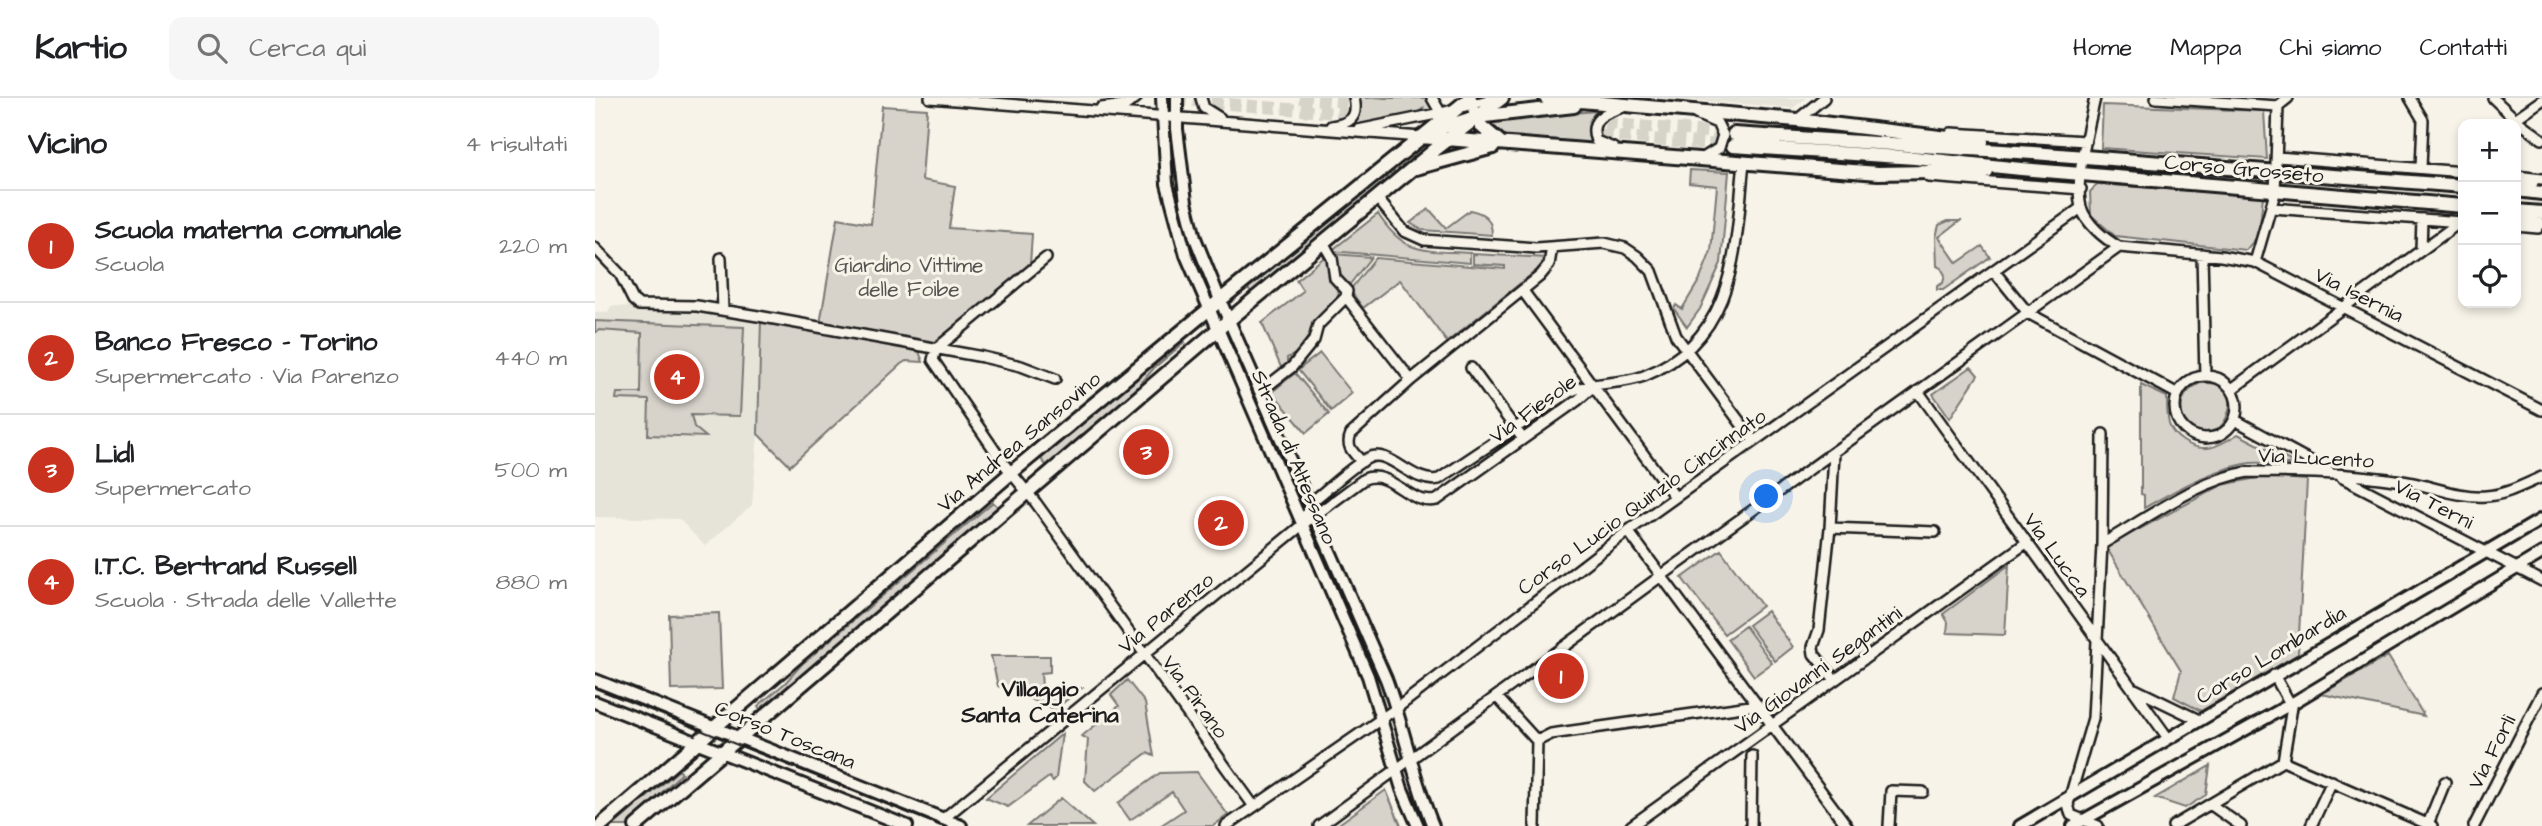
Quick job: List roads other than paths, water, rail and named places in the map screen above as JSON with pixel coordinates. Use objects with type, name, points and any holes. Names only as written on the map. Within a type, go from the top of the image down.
[{"type":"main road","name":"Via Andrea Sansovino","points":[[636,826],[1218,329],[1412,169],[1457,109],[1502,98]]},
{"type":"main road","name":"Corso Grosseto","points":[[1546,98],[1882,129],[2011,146],[2033,153]]},
{"type":"main road","points":[[1504,144],[1488,134],[1474,104],[1606,103]]},
{"type":"main road","name":"Via Andrea Sansovino","points":[[600,826],[1011,473],[1209,309],[1422,137],[1474,104]]},
{"type":"main road","name":"Corso Grosseto","points":[[1422,137],[1445,124],[1504,144],[1878,173],[2021,169]]},
{"type":"main road","name":"Corso Grosseto","points":[[2458,186],[2033,153],[1734,140],[2021,169],[2458,206]]},
{"type":"main road","points":[[1412,169],[1504,144]]},
{"type":"main road","points":[[2521,190],[2542,192]]},
{"type":"main road","points":[[2521,211],[2542,213]]},
{"type":"street","name":"Corso Grosseto","points":[[930,98],[1422,137]]},
{"type":"street","name":"Corso Grosseto","points":[[1081,111],[1125,105],[1136,98]]},
{"type":"street","name":"Strada di Altessano","points":[[1163,98],[1165,172],[1186,255],[1368,676],[1396,770],[1418,826]]},
{"type":"street","name":"Strada di Altessano","points":[[1177,98],[1182,178],[1189,215],[1220,300],[1397,708],[1433,826]]},
{"type":"street","name":"Corso Grosseto","points":[[1201,98],[1202,106],[1209,113],[1231,122]]},
{"type":"street","name":"Corso Grosseto","points":[[1315,128],[1342,125],[1351,121],[1356,111],[1354,98]]},
{"type":"street","points":[[1433,98],[1445,124]]},
{"type":"street","points":[[1474,104],[1495,98]]},
{"type":"street","points":[[1797,120],[1824,98]]},
{"type":"street","points":[[1319,826],[2119,247],[2104,237],[2081,208],[2083,158],[2095,98]]},
{"type":"street","points":[[2156,98],[2277,106],[2288,98]]},
{"type":"street","points":[[2410,98],[2423,120],[2421,168]]},
{"type":"street","points":[[2493,98],[2515,119],[2542,100]]},
{"type":"street","name":"Corso Grosseto","points":[[1631,105],[1601,115],[1596,121],[1594,131],[1595,139],[1600,144],[1633,153]]},
{"type":"street","points":[[2255,262],[2275,191],[2277,106]]},
{"type":"street","name":"Corso Grosseto","points":[[1688,110],[1713,121],[1722,131],[1719,148],[1701,159]]},
{"type":"street","points":[[2521,123],[2542,139]]},
{"type":"street","name":"Corso Grosseto","points":[[1346,132],[1445,124]]},
{"type":"street","name":"Corso Grosseto","points":[[1882,129],[2086,141]]},
{"type":"street","name":"Corso Grosseto","points":[[2277,157],[2458,172]]},
{"type":"street","points":[[1595,385],[1620,383],[1658,369],[1687,349],[1709,326],[1730,276],[1737,242],[1744,162]]},
{"type":"street","name":"Corso Grosseto","points":[[1878,173],[2081,189]]},
{"type":"street","points":[[2521,177],[2542,180]]},
{"type":"street","points":[[2521,183],[2542,180]]},
{"type":"street","points":[[1377,198],[1401,228],[1420,239],[1524,248],[1606,243],[1621,246],[1635,254],[1655,278],[1671,328],[1754,441]]},
{"type":"street","name":"Corso Lucio Quinzio Cincinnato","points":[[1226,826],[1397,708],[1628,531],[2081,208]]},
{"type":"street","name":"Corso Grosseto","points":[[2272,208],[2458,222]]},
{"type":"street","points":[[2421,249],[2422,219]]},
{"type":"street","points":[[2521,220],[2542,226]]},
{"type":"street","points":[[2232,389],[2458,225]]},
{"type":"street","points":[[2521,226],[2542,226]]},
{"type":"street","points":[[1261,391],[1292,367],[1314,340],[1318,325],[1346,297],[1347,291],[1335,278],[1332,258],[1323,242]]},
{"type":"street","points":[[1302,525],[1310,505],[1362,462],[1350,448],[1350,437],[1411,380],[1547,268],[1552,247]]},
{"type":"street","name":"Via Isernia","points":[[2119,247],[2202,254],[2255,262],[2542,410]]},
{"type":"street","points":[[595,248],[620,274],[637,304],[697,306],[723,310],[1004,361],[1055,379]]},
{"type":"street","points":[[2202,254],[2205,376]]},
{"type":"street","points":[[721,258],[723,310]]},
{"type":"street","points":[[936,349],[1046,258]]},
{"type":"street","points":[[1994,271],[2028,313],[2178,394]]},
{"type":"street","points":[[1523,290],[1675,497]]},
{"type":"street","points":[[1346,297],[1411,380]]},
{"type":"street","name":"Via Pirano","points":[[936,349],[932,355],[934,362],[1011,473],[1253,805]]},
{"type":"street","points":[[1471,368],[1523,439]]},
{"type":"street","points":[[2205,376],[2220,379],[2232,389],[2238,404],[2235,420],[2221,434],[2212,438],[2193,435],[2185,430],[2176,413],[2178,394],[2186,383],[2205,376]]},
{"type":"street","name":"Via Fiesole","points":[[1362,462],[1372,456],[1382,457],[1421,478],[1437,480],[1571,391],[1595,385]]},
{"type":"street","name":"Via Fiesole","points":[[1315,517],[1371,476],[1383,478],[1421,501],[1437,500],[1578,400],[1595,385]]},
{"type":"street","name":"Via Lucca","points":[[1918,391],[2168,738]]},
{"type":"street","name":"Via Terni","points":[[2235,420],[2542,581]]},
{"type":"street","points":[[2098,826],[2078,823],[2068,810],[2093,718],[2102,544],[2103,434]]},
{"type":"street","points":[[1834,453],[1830,528],[1819,631],[1813,647],[1814,654],[1835,680]]},
{"type":"street","name":"Via Lucento","points":[[2102,544],[2200,487],[2248,472],[2332,472],[2489,496],[2542,477]]},
{"type":"street","name":"Via Parenzo","points":[[943,819],[1315,517]]},
{"type":"street","name":"Corso Lombardia","points":[[2020,826],[2274,674],[2542,519]]},
{"type":"street","points":[[1830,528],[1935,532]]},
{"type":"street","points":[[1628,531],[1847,826]]},
{"type":"street","name":"Via Giovanni Segantini","points":[[1631,826],[2026,542]]},
{"type":"street","points":[[2078,823],[2291,704],[2542,553]]},
{"type":"street","points":[[2274,674],[2291,704],[2283,761]]},
{"type":"street","name":"Corso Toscana","points":[[595,680],[961,826]]},
{"type":"street","points":[[2133,688],[2199,720]]},
{"type":"street","name":"Via Forlì","points":[[2474,826],[2542,693]]},
{"type":"street","points":[[1497,697],[1537,741],[1535,826]]},
{"type":"street","name":"Corso Toscana","points":[[595,702],[907,826]]},
{"type":"street","points":[[1537,741],[1551,734],[1757,705]]},
{"type":"street","points":[[1751,826],[1752,756]]},
{"type":"street","points":[[2283,761],[2430,825],[2445,782]]},
{"type":"street","points":[[2173,826],[2283,761]]},
{"type":"street","points":[[2311,826],[2332,781]]},
{"type":"street","points":[[1889,826],[1891,791],[1923,792]]},
{"type":"street","points":[[2210,804],[2241,826]]},
{"type":"tunnel","points":[[1157,98],[1446,122]]},
{"type":"tunnel","points":[[1299,98],[1483,113]]},
{"type":"tunnel","points":[[1515,116],[1734,134]]},
{"type":"tunnel","points":[[1475,124],[1733,146]]},
{"type":"tram line","points":[[595,688],[941,826]]},
{"type":"place","name":"I.T.C. Bertrand Russell","points":[[677,377]]},
{"type":"place","name":"Lidl","points":[[1146,452]]},
{"type":"place","name":"Banco Fresco - Torino","points":[[1221,523]]},
{"type":"place","name":"Scuola materna comunale","points":[[1561,676]]},
{"type":"district","name":"Villaggio Santa Caterina","points":[[1040,702]]},
{"type":"park label","name":"Giardino Vittime delle Foibe","points":[[909,277]]}]
